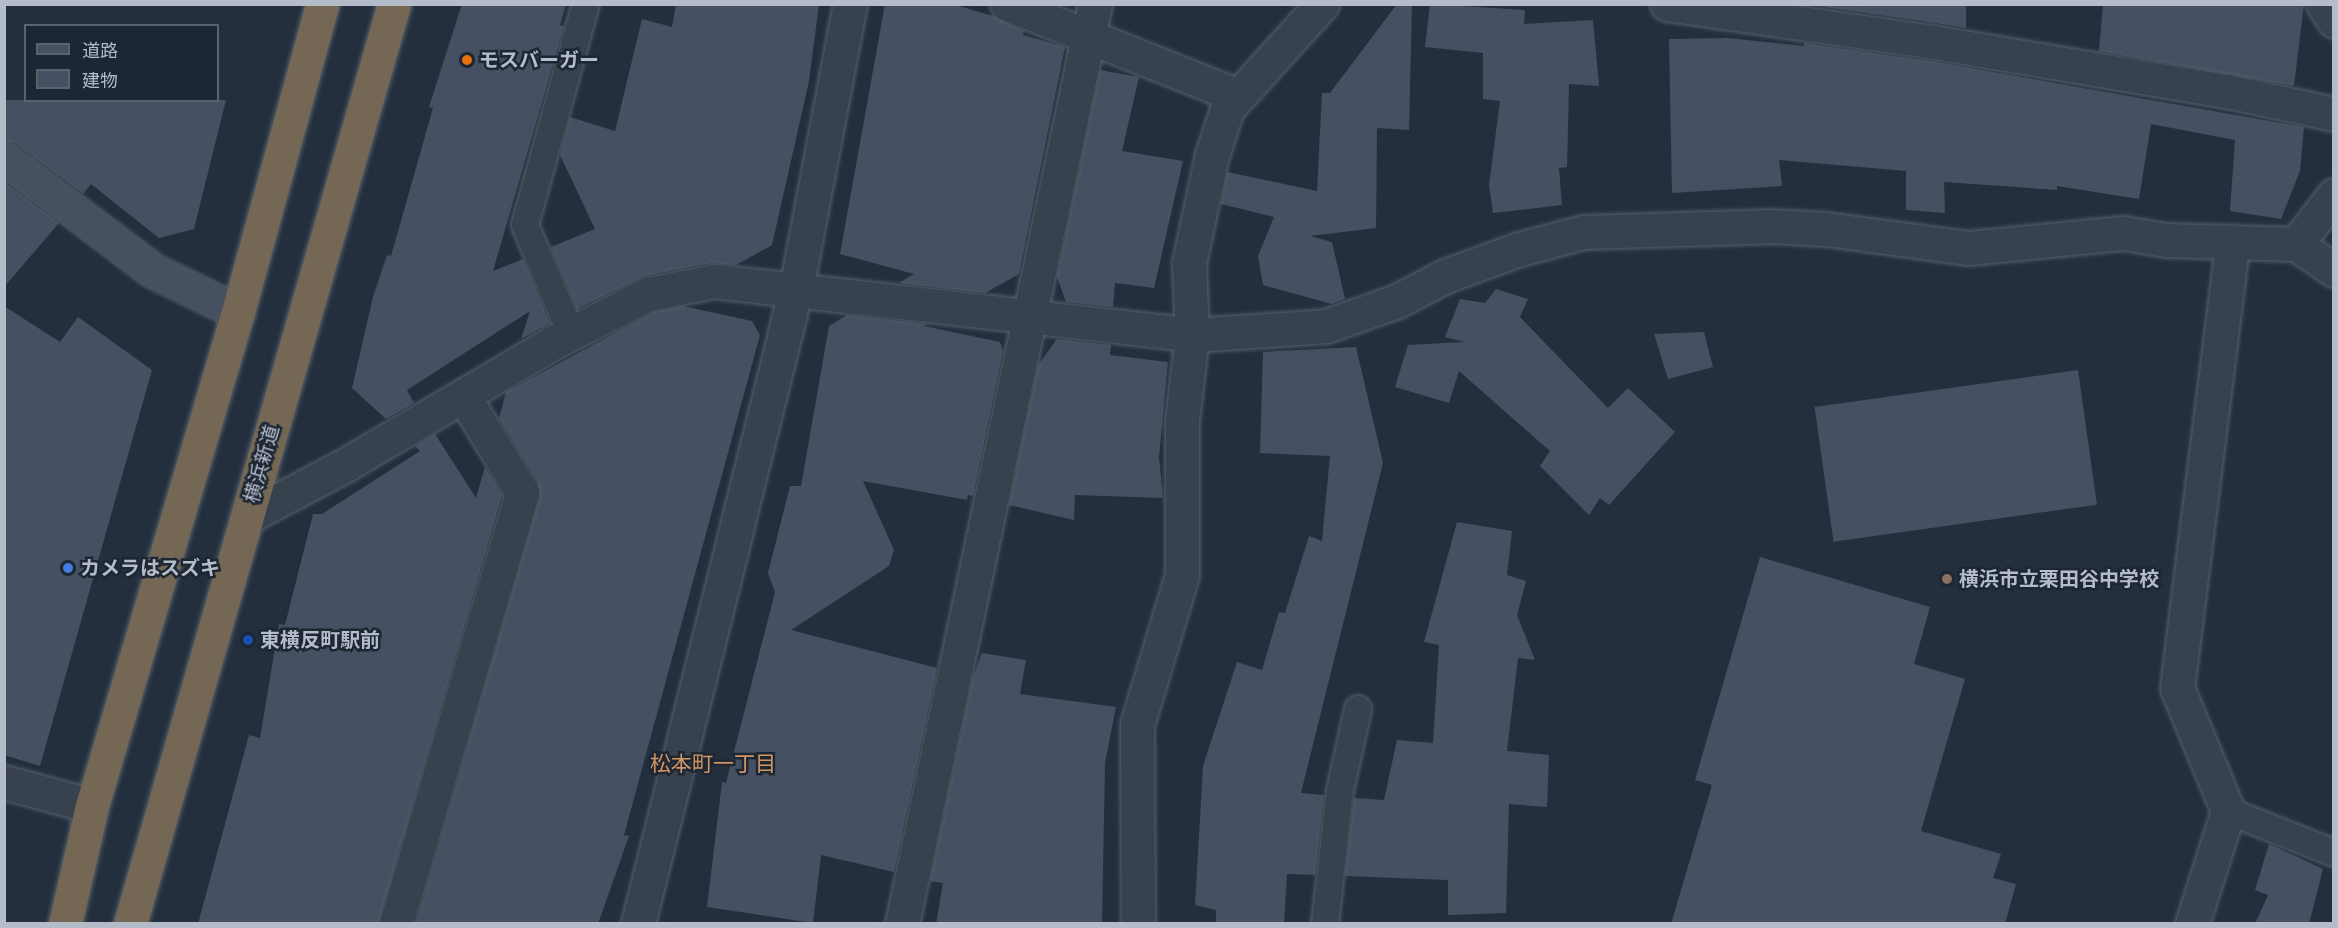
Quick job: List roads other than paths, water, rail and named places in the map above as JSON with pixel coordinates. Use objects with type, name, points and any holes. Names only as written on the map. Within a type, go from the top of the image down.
[{"type":"highway","points":[[65,924],[92,806],[238,312],[322,4]]},
{"type":"highway","name":"横浜新道","points":[[130,924],[394,4]]},
{"type":"street","points":[[648,922],[796,289],[850,4]]},
{"type":"street","points":[[1007,4],[1092,20],[1236,95]]},
{"type":"street","points":[[1138,924],[1137,725],[1182,575],[1182,420],[1192,335],[1189,262],[1212,155],[1236,95],[1322,4]]},
{"type":"street","points":[[1667,4],[1933,42],[2227,92],[2334,114]]},
{"type":"street","points":[[2323,4],[2334,21]]},
{"type":"street","points":[[902,924],[1092,20]]},
{"type":"street","points":[[4,158],[152,270],[238,312]]},
{"type":"street","points":[[2296,244],[2334,195]]},
{"type":"street","points":[[247,516],[464,397],[571,333],[648,294],[714,281],[1029,314],[1192,335],[1326,326],[1397,301],[1445,276],[1506,254],[1583,232],[1770,226],[1826,229],[1969,248],[2123,233],[2166,240],[2296,244],[2334,270]]},
{"type":"street","points":[[2192,924],[2228,811],[2177,688],[2233,241]]},
{"type":"street","points":[[396,924],[522,492],[464,397]]},
{"type":"street","points":[[4,782],[92,806]]},
{"type":"lane","points":[[571,333],[525,225],[586,4]]},
{"type":"lane","points":[[1324,924],[1340,791],[1358,710]]},
{"type":"lane","points":[[2228,811],[2334,853]]},
{"type":"place","name":"モスバーガー","points":[[467,60]]},
{"type":"place","name":"カメラはスズキ","points":[[68,568]]},
{"type":"place","name":"横浜市立栗田谷中学校","points":[[1947,579]]},
{"type":"place","name":"東横反町駅前","points":[[248,640]]},
{"type":"district","name":"松本町一丁目","points":[[713,764]]}]
